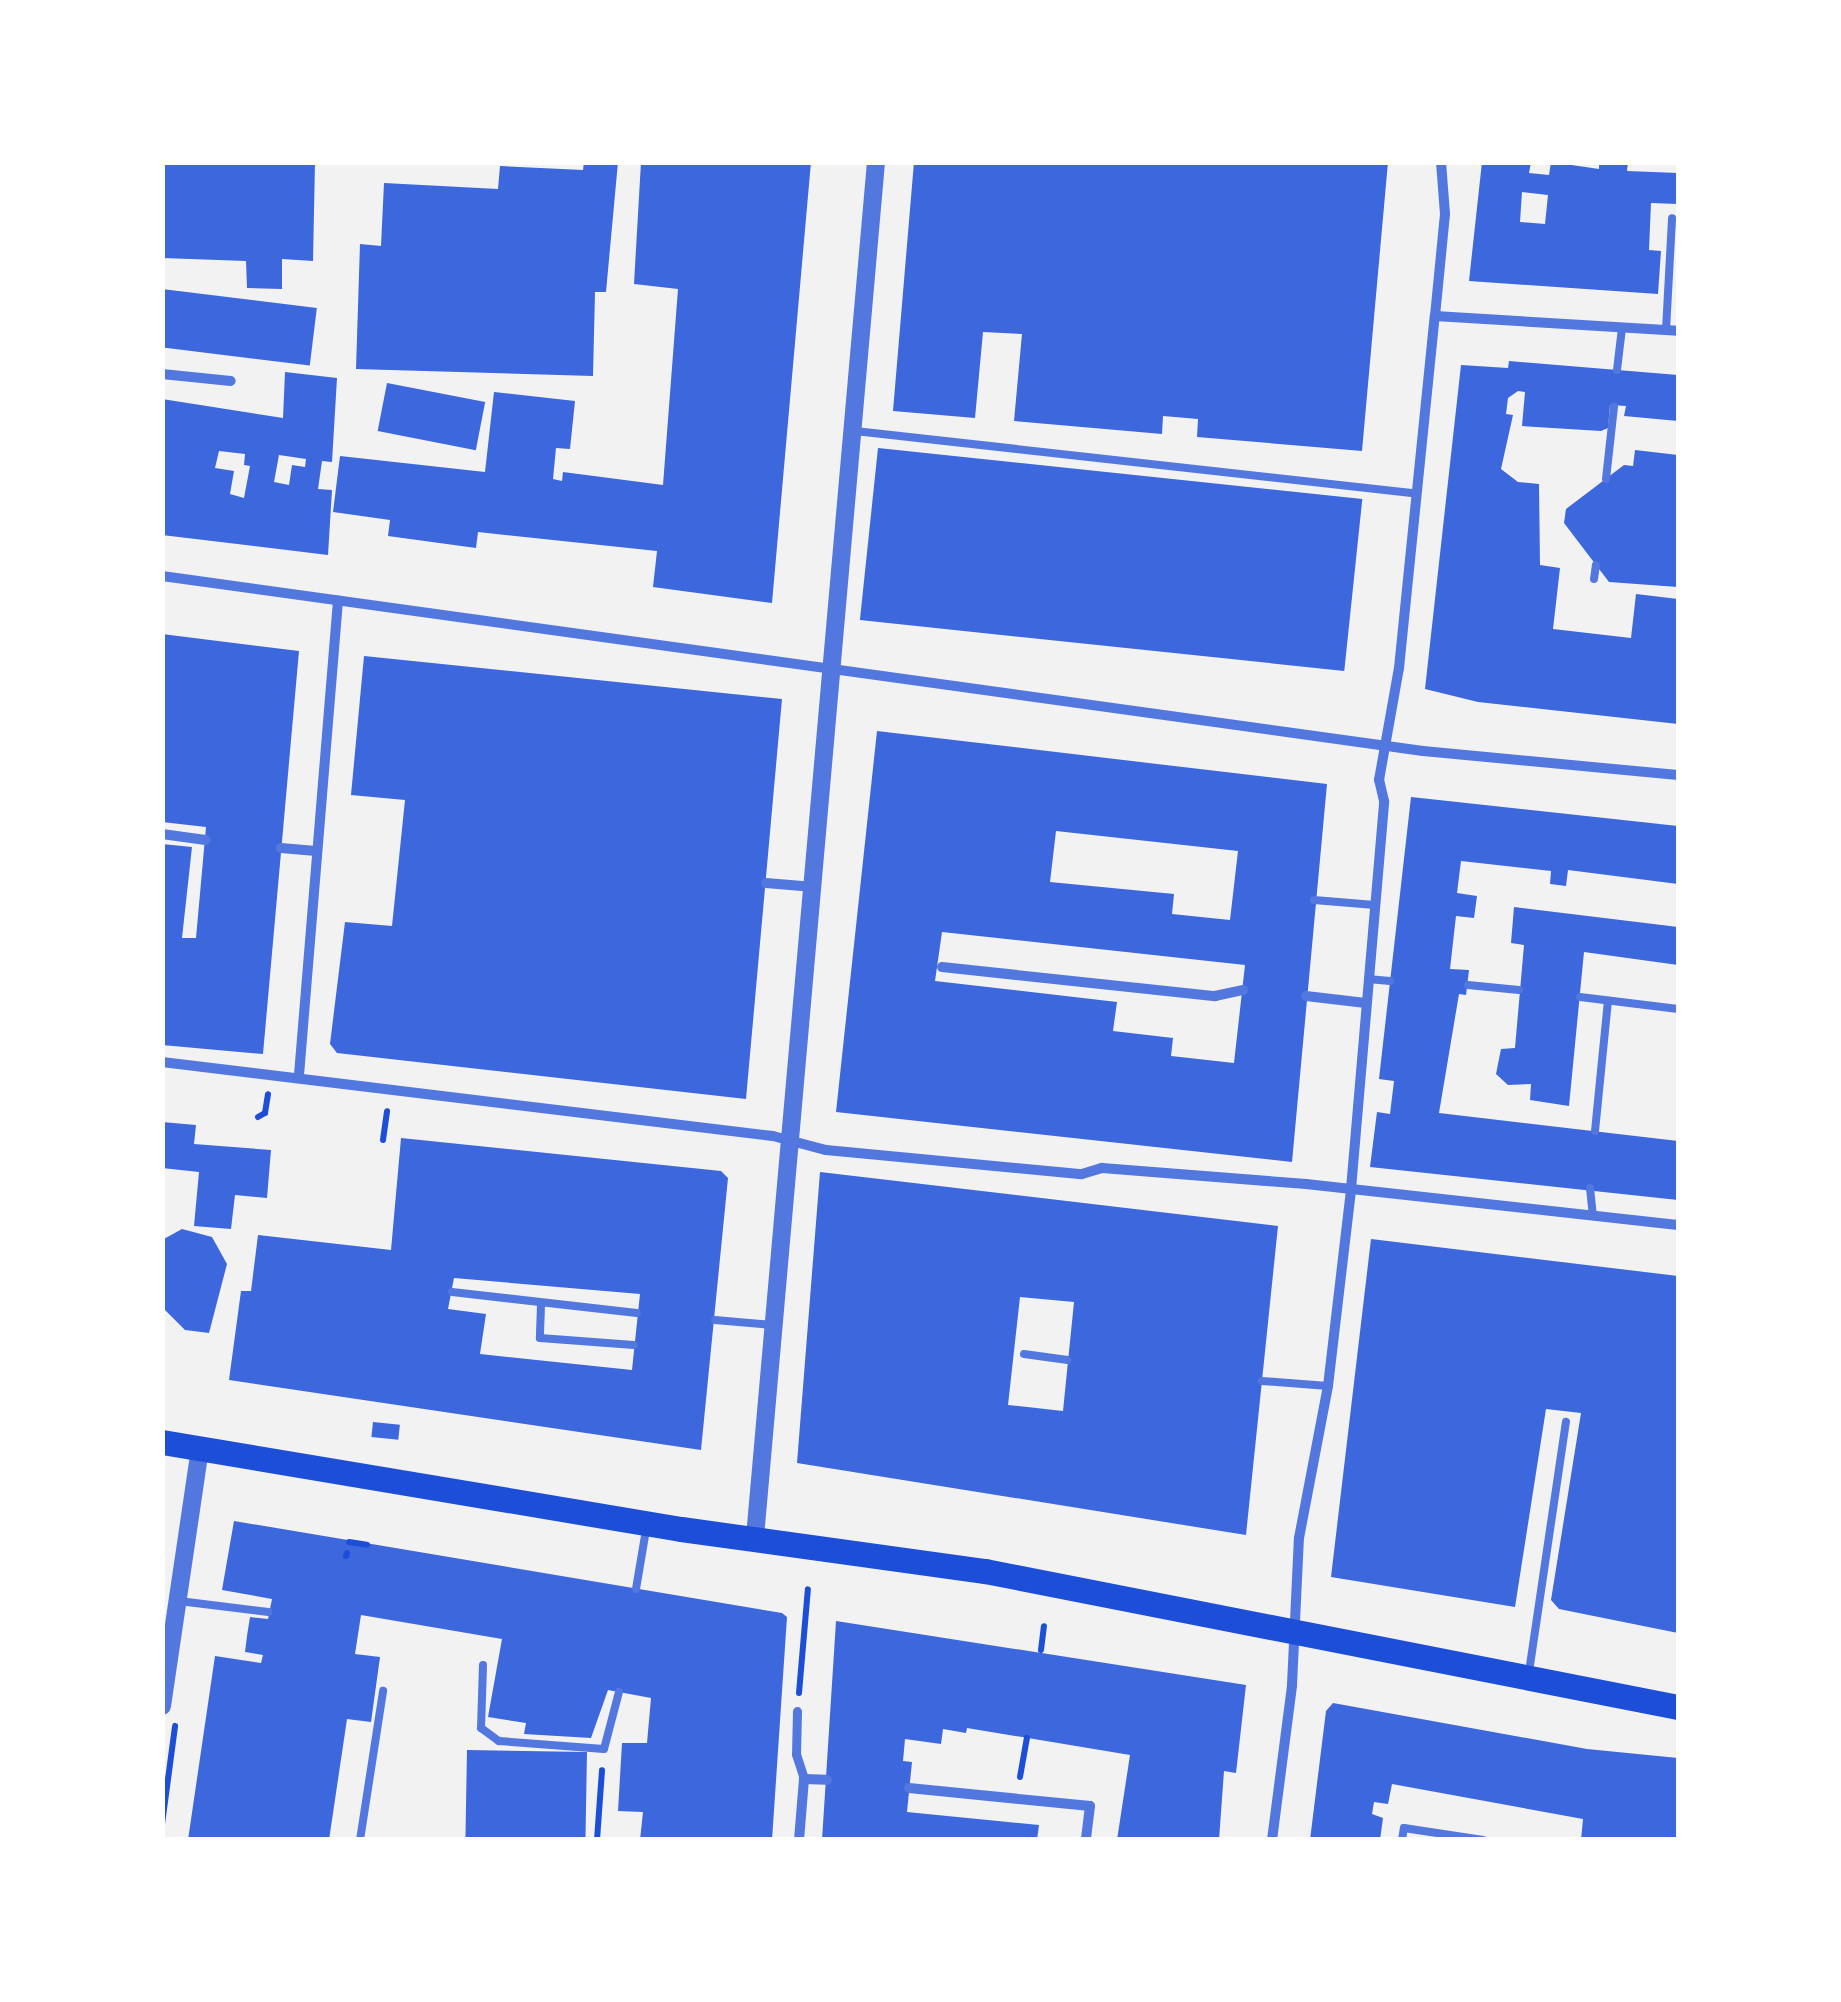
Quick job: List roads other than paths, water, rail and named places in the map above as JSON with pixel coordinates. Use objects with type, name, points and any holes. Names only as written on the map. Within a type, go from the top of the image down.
[{"type":"main road","points":[[162,1442],[647,1524],[755,1536],[1295,1629],[1678,1707]]},
{"type":"street","points":[[755,1536],[794,1140],[828,666],[876,162]]},
{"type":"street","points":[[1272,1840],[1295,1629],[1299,1538],[1328,1386],[1352,1189],[1384,743],[1399,668],[1412,494],[1445,214],[1441,162]]},
{"type":"street","points":[[1435,316],[1672,330]]},
{"type":"street","points":[[162,374],[231,382]]},
{"type":"street","points":[[162,576],[1384,743],[1678,775]]},
{"type":"street","points":[[298,1075],[338,600]]},
{"type":"street","points":[[162,834],[206,840]]},
{"type":"street","points":[[281,848],[316,851]]},
{"type":"street","points":[[766,884],[814,887]]},
{"type":"street","points":[[942,967],[1215,996],[1243,990]]},
{"type":"street","points":[[1306,996],[1366,1003]]},
{"type":"street","points":[[162,1062],[298,1075],[794,1140],[826,1150],[1062,1172],[1102,1168],[1352,1189],[1678,1225]]},
{"type":"street","points":[[162,1706],[200,1450]]},
{"type":"street","points":[[798,1711],[796,1754],[804,1779],[799,1840]]},
{"type":"street","points":[[804,1779],[827,1780]]},
{"type":"street","points":[[909,1788],[1090,1806],[1086,1840]]},
{"type":"lane","points":[[1672,218],[1672,330]]},
{"type":"lane","points":[[1617,370],[1622,328]]},
{"type":"lane","points":[[1606,480],[1614,406]]},
{"type":"lane","points":[[851,431],[1412,494]]},
{"type":"lane","points":[[1594,579],[1596,565]]},
{"type":"lane","points":[[1314,900],[1375,906]]},
{"type":"lane","points":[[1368,979],[1390,981]]},
{"type":"lane","points":[[1468,984],[1519,990]]},
{"type":"lane","points":[[1580,998],[1678,1010]]},
{"type":"lane","points":[[1595,1131],[1608,1002]]},
{"type":"lane","points":[[1590,1188],[1593,1215]]},
{"type":"lane","points":[[452,1292],[637,1313]]},
{"type":"lane","points":[[541,1305],[540,1338],[634,1344]]},
{"type":"lane","points":[[715,1320],[776,1325]]},
{"type":"lane","points":[[1024,1354],[1068,1360]]},
{"type":"lane","points":[[1262,1381],[1328,1386]]},
{"type":"lane","points":[[1528,1677],[1566,1422]]},
{"type":"lane","points":[[636,1590],[647,1524]]},
{"type":"lane","points":[[179,1601],[268,1612]]},
{"type":"lane","points":[[483,1665],[481,1728],[488,1735],[604,1749],[620,1692]]},
{"type":"lane","points":[[360,1840],[382,1691]]},
{"type":"lane","points":[[1402,1840],[1404,1828],[1482,1840]]}]
